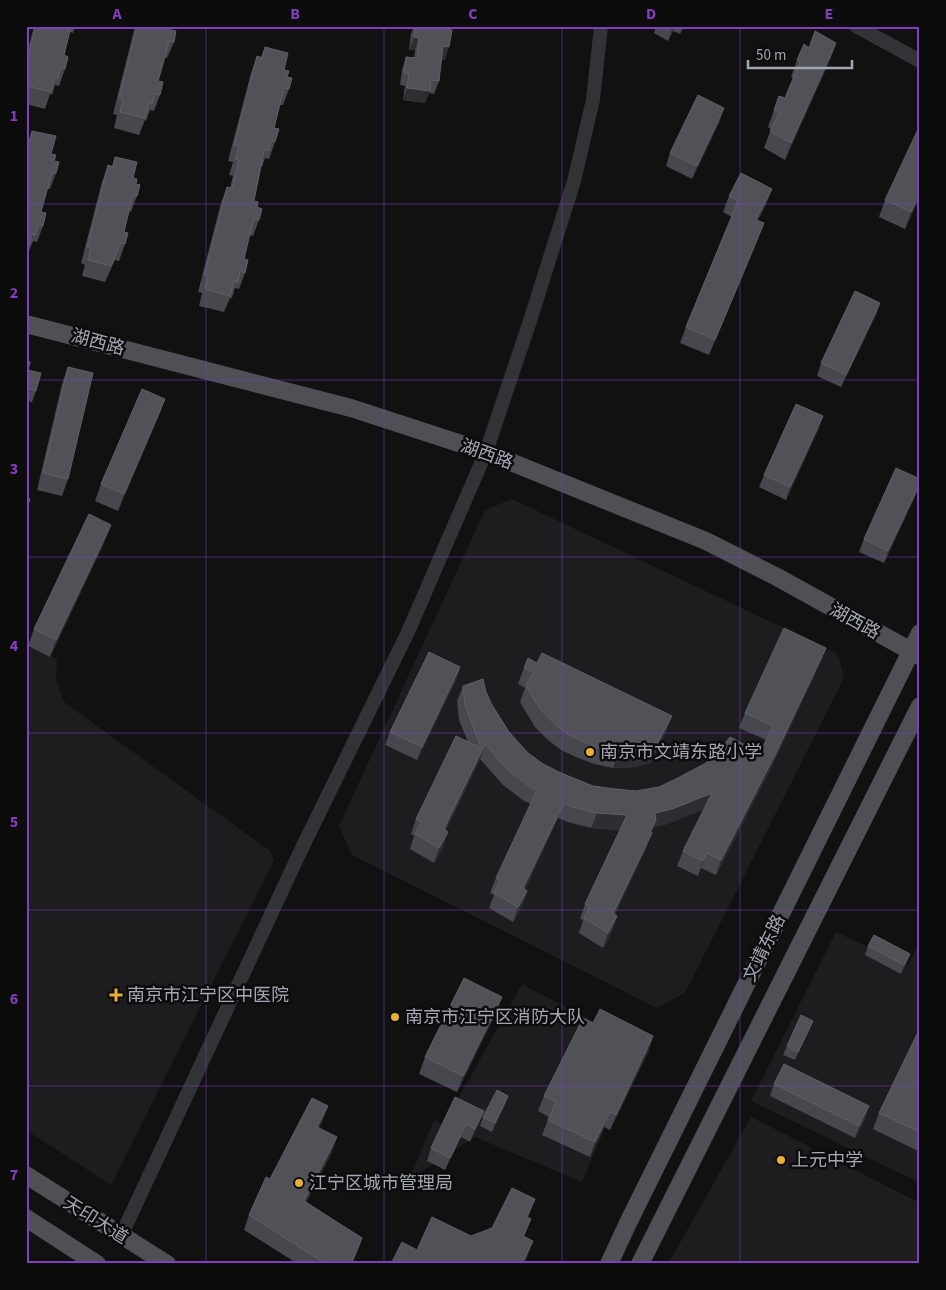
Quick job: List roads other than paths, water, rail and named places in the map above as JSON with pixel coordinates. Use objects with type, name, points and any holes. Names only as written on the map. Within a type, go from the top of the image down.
[{"type":"main road","name":"湖西路","points":[[26,324],[352,408],[486,452],[706,541],[777,577],[915,654]]},
{"type":"main road","name":"文靖东路","points":[[609,1264],[641,1196],[915,654],[920,633]]},
{"type":"main road","name":"文靖东路","points":[[640,1264],[920,706]]},
{"type":"main road","name":"天印大道","points":[[26,1175],[167,1264]]},
{"type":"main road","name":"天印大道","points":[[26,1218],[97,1264]]},
{"type":"street","points":[[121,1236],[301,850],[408,632],[486,452],[574,181],[593,100],[601,26]]},
{"type":"street","points":[[856,26],[920,61]]},
{"type":"place","name":"南京市文靖东路小学","points":[[590,752]]},
{"type":"place","name":"南京市江宁区中医院","points":[[116,995]]},
{"type":"place","name":"南京市江宁区消防大队","points":[[395,1017]]},
{"type":"place","name":"上元中学","points":[[781,1160]]},
{"type":"place","name":"江宁区城市管理局","points":[[299,1183]]}]
